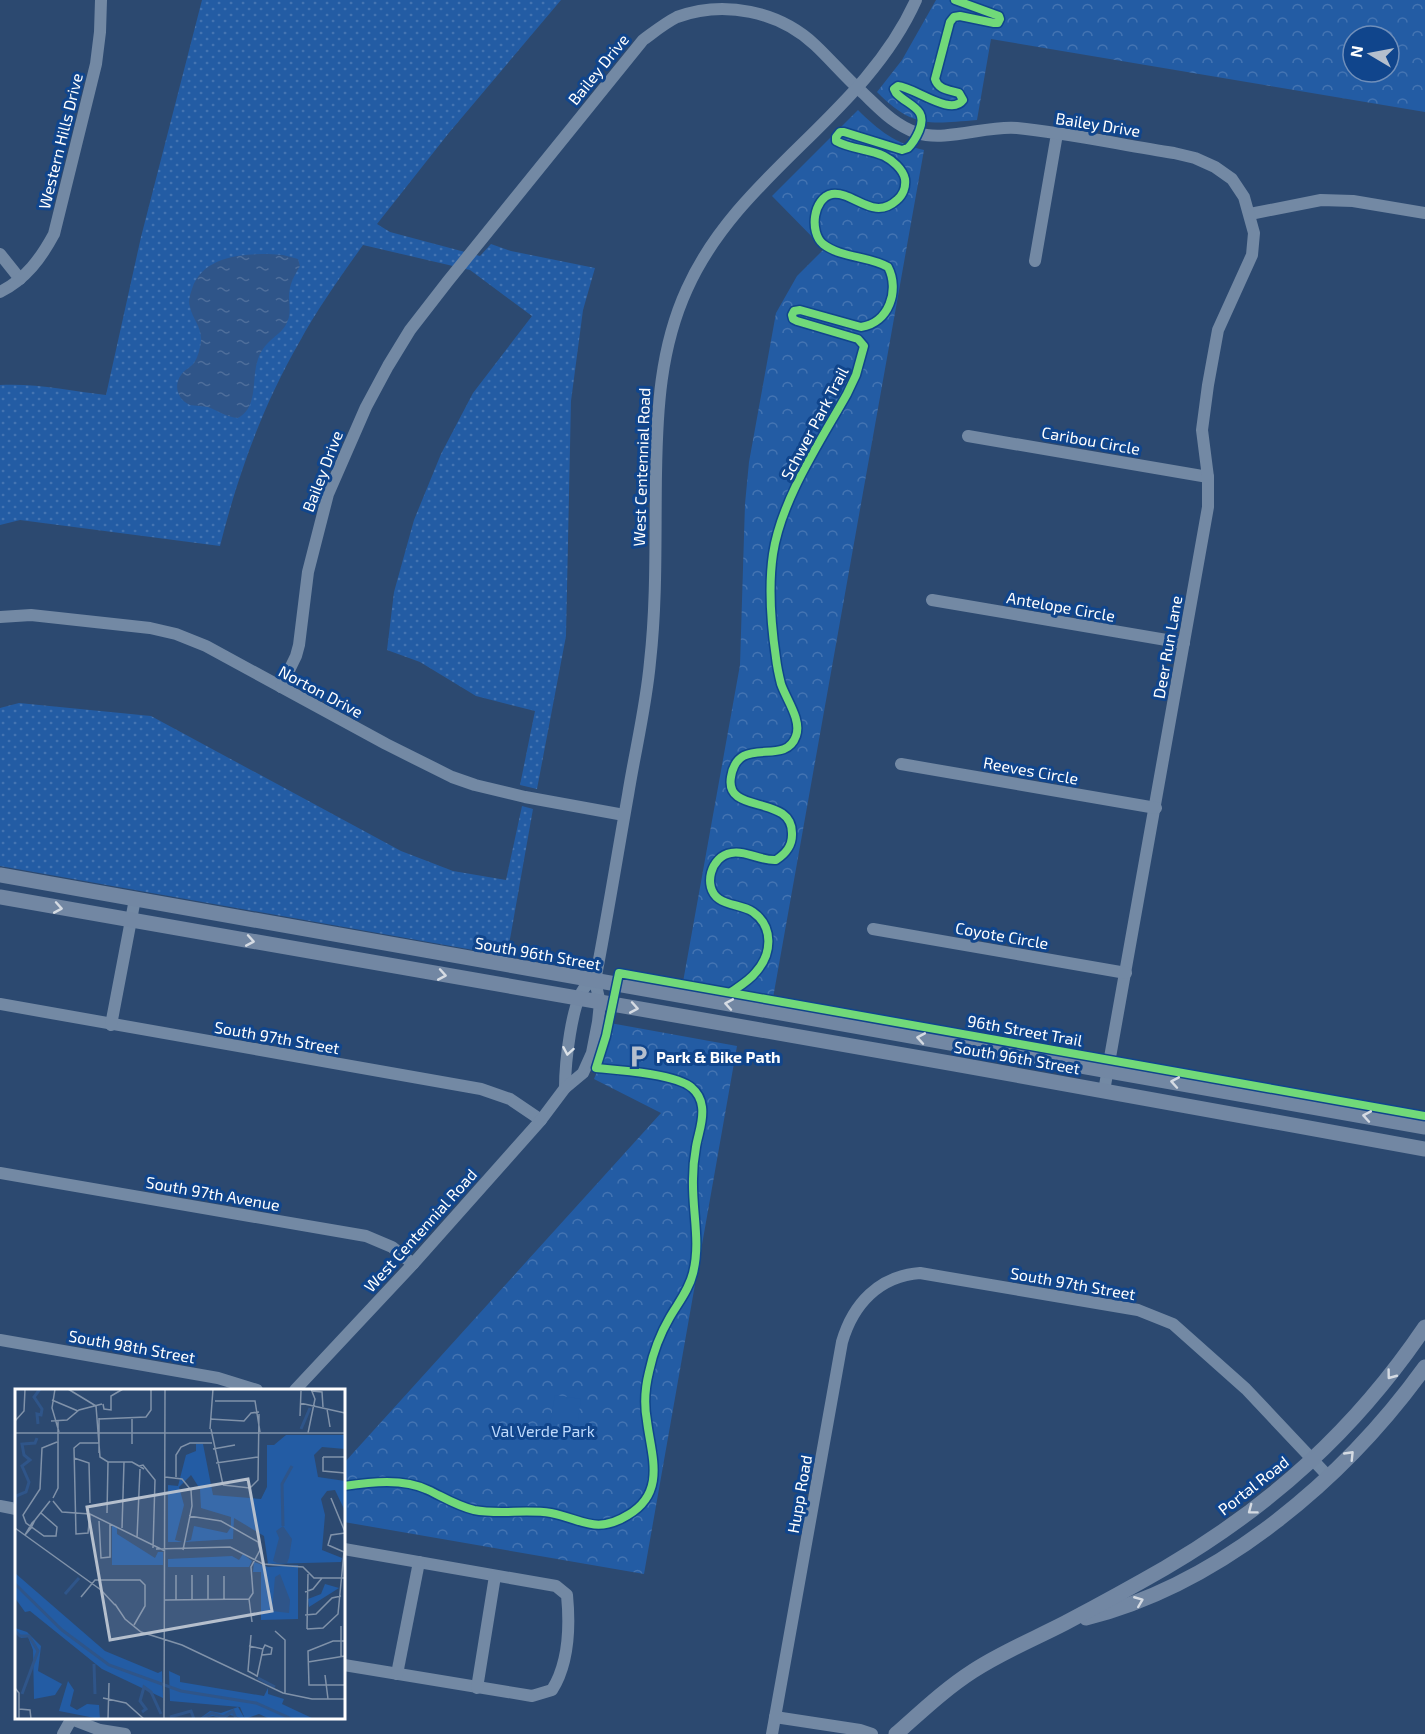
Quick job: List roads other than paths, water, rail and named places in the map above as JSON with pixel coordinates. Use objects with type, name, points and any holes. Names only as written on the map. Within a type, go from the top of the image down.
[{"type":"main road","name":"South 96th Street","points":[[0,875],[1425,1126]]},
{"type":"main road","name":"South 96th Street","points":[[0,897],[129,927],[578,999],[1425,1149]]},
{"type":"main road","name":"Portal Road","points":[[896,1734],[941,1694],[972,1671],[1166,1567],[1275,1493],[1349,1424],[1383,1385],[1425,1327]]},
{"type":"main road","name":"Portal Road","points":[[1063,1624],[1115,1610],[1148,1598],[1237,1549],[1328,1476],[1379,1424],[1425,1367]]},
{"type":"street","name":"Western Hills Drive","points":[[0,292],[31,269],[54,234],[96,64],[101,0]]},
{"type":"street","name":"West Centennial Road","points":[[296,1389],[413,1264],[541,1120],[565,1088],[583,1073],[592,1053],[600,1003],[595,981],[650,662],[657,416],[662,371],[672,331],[697,270],[729,219],[792,152],[858,89],[896,39],[916,0]]},
{"type":"street","name":"Bailey Drive","points":[[281,687],[299,645],[308,572],[328,494],[366,407],[388,366],[410,330],[448,281],[643,40],[678,16],[709,7],[738,7],[765,12],[790,25],[814,44],[893,121],[918,133],[944,134],[1014,127],[1195,158],[1215,167],[1232,179],[1244,197],[1250,214]]},
{"type":"street","points":[[1035,261],[1057,134]]},
{"type":"street","points":[[1250,214],[1321,200],[1353,201],[1425,213]]},
{"type":"street","name":"Deer Run Lane","points":[[1104,1091],[1208,507],[1208,477],[1202,430],[1208,385],[1218,330],[1252,255],[1254,233],[1250,214]]},
{"type":"street","points":[[0,254],[20,279]]},
{"type":"street","name":"Caribou Circle","points":[[968,436],[1208,477]]},
{"type":"street","name":"Antelope Circle","points":[[932,600],[1184,643]]},
{"type":"street","name":"Norton Drive","points":[[0,617],[31,615],[63,618],[150,628],[176,634],[206,646],[386,744],[464,781],[525,797],[624,815]]},
{"type":"street","name":"Reeves Circle","points":[[901,764],[1156,808]]},
{"type":"street","points":[[111,1025],[135,899]]},
{"type":"street","name":"Coyote Circle","points":[[873,929],[1126,973]]},
{"type":"street","points":[[565,1088],[565,1064],[578,999],[585,986],[595,981]]},
{"type":"street","name":"South 97th Street","points":[[0,1004],[481,1089],[510,1099],[541,1120]]},
{"type":"street","name":"South 97th Avenue","points":[[0,1173],[366,1236],[392,1247],[413,1264]]},
{"type":"street","name":"South 97th Street","points":[[894,1280],[905,1274],[920,1273],[1138,1310],[1173,1324],[1246,1389],[1328,1476]]},
{"type":"street","name":"Hupp Road","points":[[772,1734],[842,1342],[854,1312],[871,1292],[894,1280]]},
{"type":"street","name":"South 98th Street","points":[[0,1340],[218,1378],[254,1389]]},
{"type":"street","points":[[0,1506],[15,1509]]},
{"type":"street","points":[[345,1549],[556,1586],[567,1595],[570,1622],[565,1655],[556,1683],[552,1690],[532,1696],[345,1665]]},
{"type":"street","points":[[397,1674],[419,1562]]},
{"type":"street","points":[[477,1688],[495,1576]]},
{"type":"street","points":[[775,1717],[860,1730],[872,1734]]},
{"type":"street","points":[[63,1734],[71,1719]]},
{"type":"street","points":[[74,1719],[100,1730],[125,1734]]},
{"type":"water","points":[[269,254],[298,259],[300,266],[290,288],[288,320],[282,330],[265,346],[258,359],[249,407],[238,418],[208,407],[186,403],[178,392],[177,384],[182,373],[194,363],[200,347],[200,332],[189,302],[197,278],[204,270],[223,259]]},
{"type":"place","name":"Park & Bike Path","points":[[638,1056]]},
{"type":"park label","name":"Val Verde Park","points":[[543,1430]]}]
